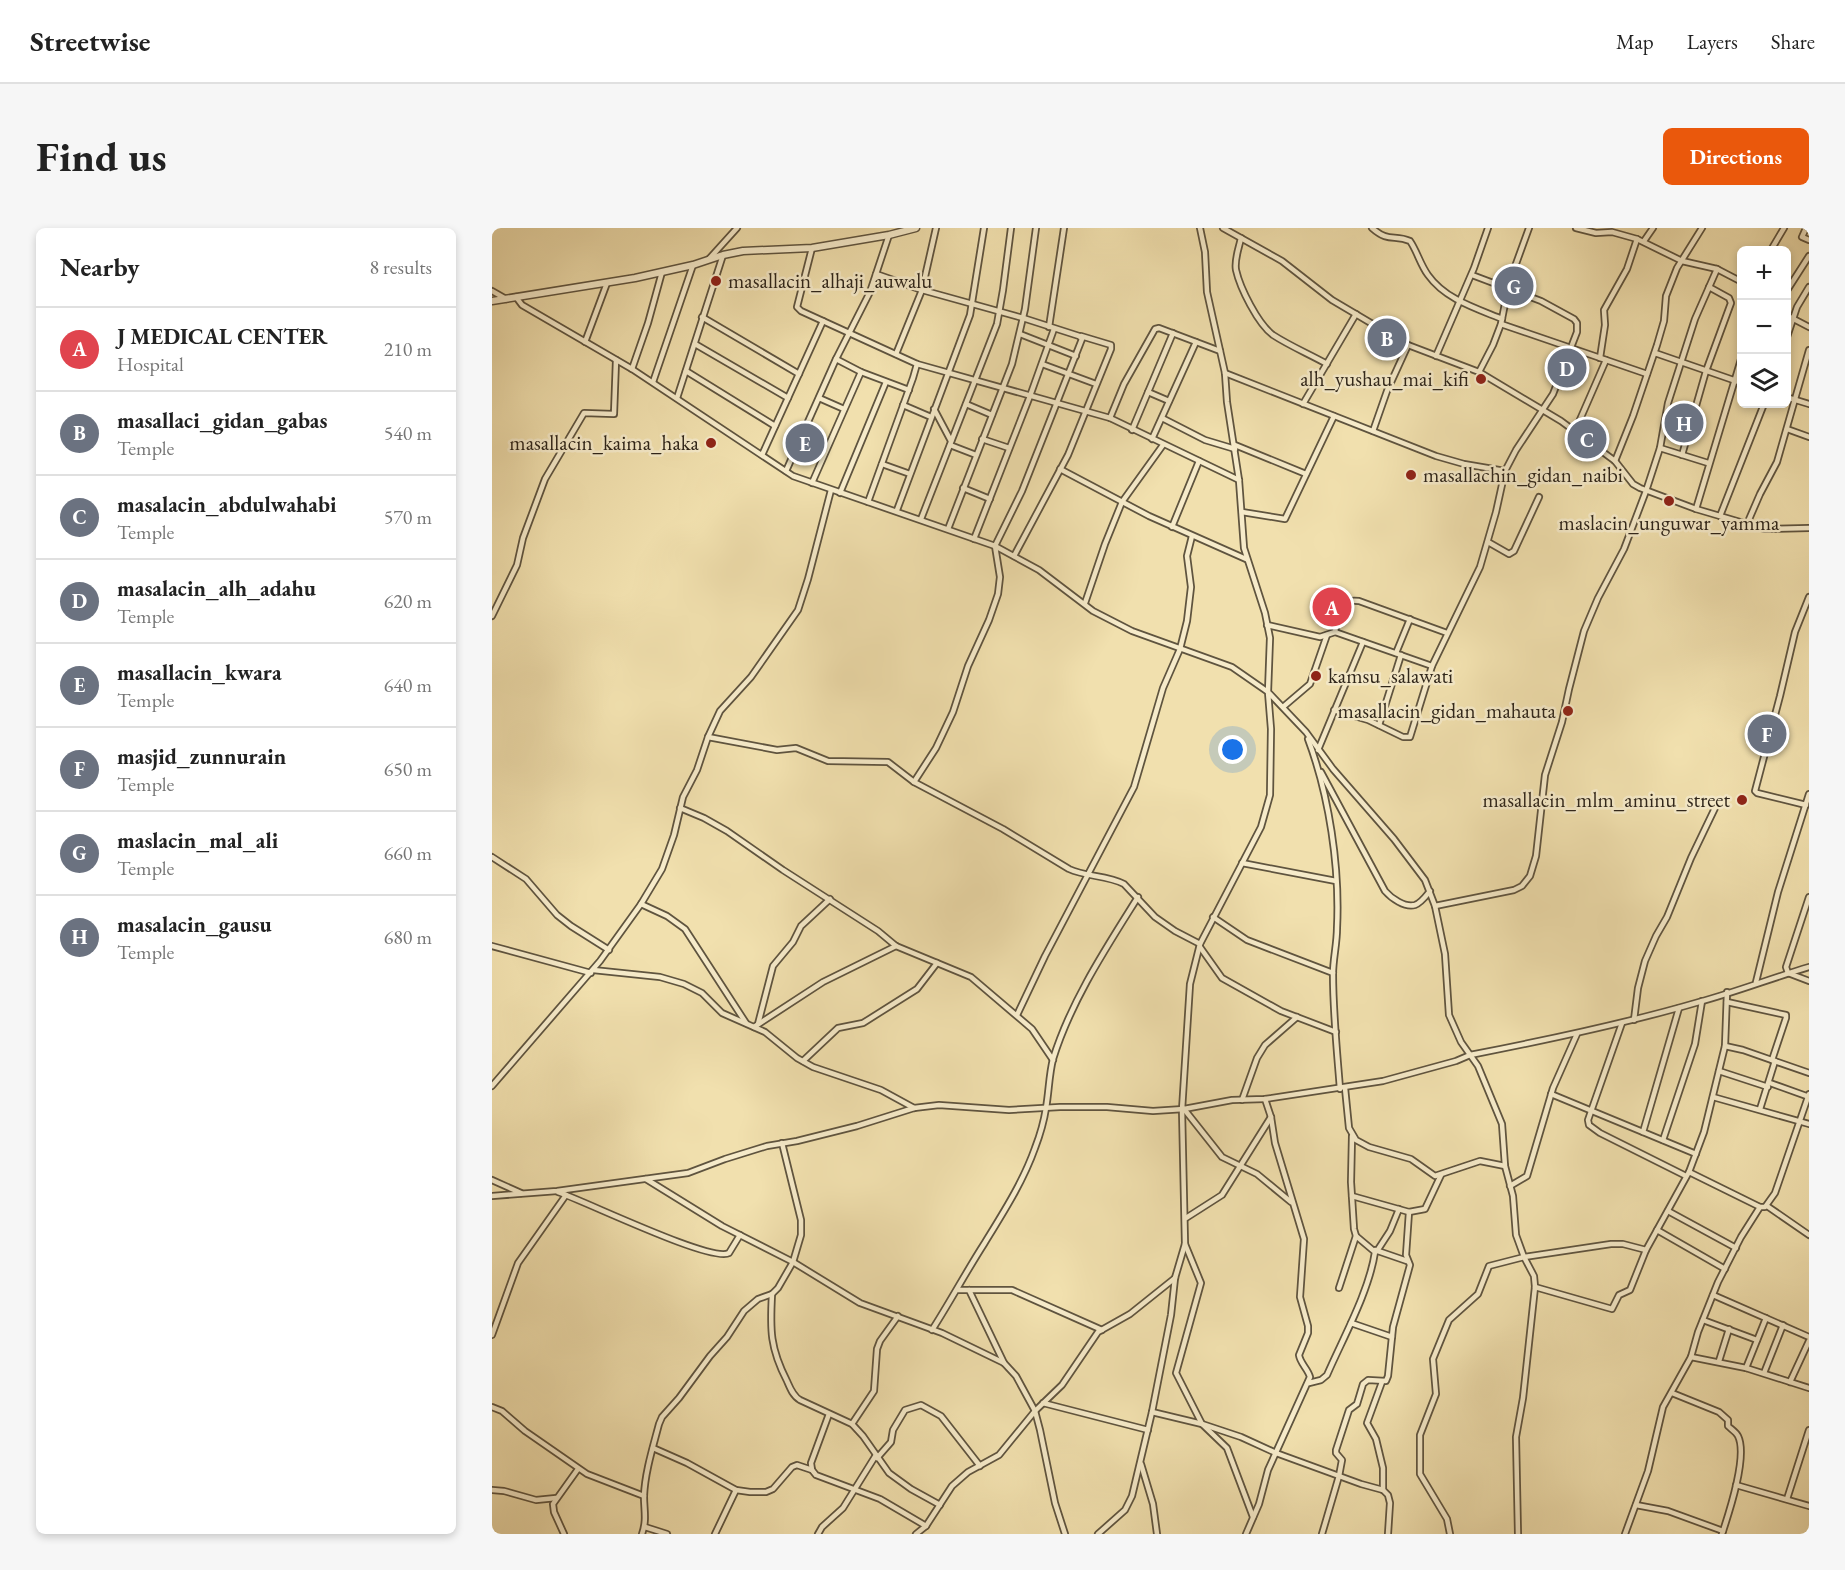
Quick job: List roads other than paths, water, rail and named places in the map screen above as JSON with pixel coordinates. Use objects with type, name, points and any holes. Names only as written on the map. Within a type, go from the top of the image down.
[{"type":"street","points":[[709,260],[737,228]]},
{"type":"street","points":[[492,301],[608,283],[693,265],[723,255],[773,248],[812,248],[916,228]]},
{"type":"street","points":[[896,354],[922,290],[936,228]]},
{"type":"street","points":[[897,510],[973,305],[984,228]]},
{"type":"street","points":[[921,519],[991,339],[999,312],[1011,228]]},
{"type":"street","points":[[948,529],[1012,364],[1023,318],[1036,228]]},
{"type":"street","points":[[974,539],[1049,344],[1064,228]]},
{"type":"street","points":[[1098,1534],[1125,1510],[1132,1496],[1152,1412],[1171,1315],[1175,1278],[1185,1244],[1183,1109],[1190,984],[1200,945],[1262,827],[1270,795],[1270,638],[1265,614],[1246,559],[1239,480],[1225,373],[1208,292],[1200,228]]},
{"type":"street","points":[[1223,228],[1282,261],[1332,300],[1408,345],[1479,372],[1544,411],[1615,461],[1633,483],[1646,491],[1747,524],[1770,529],[1809,528]]},
{"type":"street","points":[[1372,228],[1384,237],[1410,241],[1429,276],[1439,287],[1460,302],[1501,321],[1571,348],[1647,374]]},
{"type":"street","points":[[1436,356],[1472,275],[1488,228]]},
{"type":"street","points":[[1479,372],[1493,345],[1508,287],[1530,228]]},
{"type":"street","points":[[1576,228],[1612,232],[1644,241],[1682,261],[1717,269],[1737,279]]},
{"type":"street","points":[[1644,241],[1653,228]]},
{"type":"street","points":[[1615,461],[1655,353],[1664,321],[1666,296],[1682,261],[1702,228]]},
{"type":"street","points":[[1773,246],[1784,228]]},
{"type":"street","points":[[1806,228],[1802,237],[1809,240]]},
{"type":"street","points":[[786,471],[836,359],[862,310],[889,235]]},
{"type":"street","points":[[1241,238],[1236,257],[1236,270],[1245,294],[1263,326],[1327,364]]},
{"type":"street","points":[[1600,358],[1605,325],[1604,310],[1627,269],[1637,239]]},
{"type":"street","points":[[812,248],[797,307],[801,311],[917,364],[1110,418],[1239,480]]},
{"type":"street","points":[[677,398],[723,255]]},
{"type":"street","points":[[1791,284],[1809,256]]},
{"type":"street","points":[[653,382],[693,265]]},
{"type":"street","points":[[1435,906],[1514,890],[1530,876],[1536,856],[1545,776],[1562,722],[1584,631],[1598,598],[1624,549],[1646,491],[1660,448],[1668,403],[1695,319],[1717,269]]},
{"type":"street","points":[[632,369],[662,272]]},
{"type":"street","points":[[876,274],[922,290],[1107,343],[1111,347],[1068,455],[1014,556]]},
{"type":"street","points":[[1334,710],[1379,725],[1403,737],[1410,737],[1432,666],[1480,567],[1505,471],[1515,450],[1544,411],[1558,382],[1578,327],[1574,319],[1541,301],[1472,275]]},
{"type":"street","points":[[585,342],[608,283]]},
{"type":"street","points":[[1682,455],[1706,371],[1731,301],[1709,287]]},
{"type":"street","points":[[1791,325],[1797,307],[1809,287]]},
{"type":"street","points":[[492,291],[506,299]]},
{"type":"street","points":[[516,297],[522,305],[653,382],[786,471],[831,490],[897,510],[994,546],[1039,570],[1093,611],[1132,631],[1232,667],[1269,692],[1306,732],[1333,769],[1394,839],[1425,880],[1435,906],[1445,954],[1449,1015],[1461,1042],[1482,1075],[1502,1124],[1505,1166],[1516,1235],[1534,1276],[1535,1287],[1523,1398],[1516,1437],[1518,1534]]},
{"type":"street","points":[[1303,405],[1356,314]]},
{"type":"street","points":[[702,317],[799,374]]},
{"type":"street","points":[[1793,319],[1809,327]]},
{"type":"street","points":[[762,455],[823,321]]},
{"type":"street","points":[[1110,418],[1153,332],[1159,328],[1220,351]]},
{"type":"street","points":[[1132,430],[1173,333]]},
{"type":"street","points":[[1020,334],[1076,356]]},
{"type":"street","points":[[914,782],[936,748],[954,712],[968,666],[993,609],[1000,577],[994,546],[1022,491],[1058,404],[1082,339],[1079,336]]},
{"type":"street","points":[[1152,440],[1196,342]]},
{"type":"street","points":[[695,344],[788,398]]},
{"type":"street","points":[[1373,431],[1387,391],[1408,345]]},
{"type":"street","points":[[1655,353],[1737,382]]},
{"type":"street","points":[[1747,524],[1777,462],[1809,353]]},
{"type":"street","points":[[836,359],[861,372],[909,390]]},
{"type":"street","points":[[492,616],[517,565],[523,538],[545,479],[560,451],[584,413],[614,414],[616,360]]},
{"type":"street","points":[[1575,431],[1606,360]]},
{"type":"street","points":[[868,502],[917,364]]},
{"type":"street","points":[[1042,364],[1095,384]]},
{"type":"street","points":[[686,371],[775,426]]},
{"type":"street","points":[[812,483],[861,372]]},
{"type":"street","points":[[1696,508],[1737,372]]},
{"type":"street","points":[[1225,373],[1436,456],[1464,464],[1505,471]]},
{"type":"street","points":[[840,493],[886,382]]},
{"type":"street","points":[[1148,392],[1169,401]]},
{"type":"street","points":[[819,398],[844,410]]},
{"type":"street","points":[[1791,399],[1809,404]]},
{"type":"street","points":[[966,404],[992,415]]},
{"type":"street","points":[[903,405],[932,417]]},
{"type":"street","points":[[934,408],[950,443],[976,455]]},
{"type":"street","points":[[1720,516],[1762,408]]},
{"type":"street","points":[[1242,512],[1285,519],[1334,416]]},
{"type":"street","points":[[1162,418],[1205,440],[1235,447],[1305,474]]},
{"type":"street","points":[[1787,429],[1809,436]]},
{"type":"street","points":[[982,440],[1009,448]]},
{"type":"street","points":[[1085,603],[1122,502],[1163,445]]},
{"type":"street","points":[[1660,448],[1708,463]]},
{"type":"street","points":[[1172,527],[1199,461]]},
{"type":"street","points":[[882,464],[910,474]]},
{"type":"street","points":[[1060,469],[1172,527],[1246,559]]},
{"type":"street","points":[[963,488],[990,499]]},
{"type":"street","points":[[492,1086],[609,950],[662,869],[674,835],[683,796],[697,770],[720,711],[752,677],[798,610],[831,490]]},
{"type":"street","points":[[1488,542],[1509,554],[1514,551],[1539,497]]},
{"type":"street","points":[[1017,1015],[1045,956],[1134,787],[1163,688],[1180,649],[1187,621],[1191,588],[1187,555],[1192,536]]},
{"type":"street","points":[[1806,805],[1755,791],[1795,632],[1809,597]]},
{"type":"street","points":[[1335,632],[1341,606],[1350,600],[1359,601],[1448,633]]},
{"type":"street","points":[[1379,725],[1410,620]]},
{"type":"street","points":[[1267,625],[1320,637],[1335,632],[1432,666]]},
{"type":"street","points":[[1283,707],[1310,684],[1327,635]]},
{"type":"street","points":[[1318,750],[1362,642]]},
{"type":"street","points":[[1306,732],[1319,768],[1385,891],[1390,897],[1411,905],[1417,904],[1430,891]]},
{"type":"street","points":[[708,737],[777,750],[795,748],[828,761],[888,762],[914,782],[1003,829],[1076,873],[1118,881],[1138,897],[1155,917],[1174,931],[1200,945],[1222,978],[1281,1011],[1336,1032]]},
{"type":"street","points":[[1319,768],[1333,848],[1336,881],[1337,928],[1333,973],[1336,1032],[1352,1136],[1352,1196],[1356,1236],[1339,1288]]},
{"type":"street","points":[[1756,982],[1779,892],[1809,794]]},
{"type":"street","points":[[680,808],[727,831],[896,946],[971,977],[1032,1029],[1053,1060]]},
{"type":"street","points":[[1634,1020],[1638,988],[1645,960],[1667,917],[1691,858],[1715,808]]},
{"type":"street","points":[[492,857],[526,879],[557,915],[609,950]]},
{"type":"street","points":[[1242,863],[1336,881]]},
{"type":"street","points":[[932,1330],[1002,1216],[1025,1171],[1036,1147],[1046,1108],[1053,1060],[1060,1040],[1096,965],[1138,897]]},
{"type":"street","points":[[1788,973],[1786,967],[1809,897]]},
{"type":"street","points":[[756,1026],[773,966],[793,942],[801,926],[830,899]]},
{"type":"street","points":[[641,904],[667,916],[685,929],[746,1023]]},
{"type":"street","points":[[1213,917],[1247,940],[1333,973]]},
{"type":"street","points":[[492,946],[592,971],[660,977],[684,984],[702,993],[722,1013],[756,1026],[813,1067],[881,1090],[914,1108]]},
{"type":"street","points":[[756,1026],[823,982],[878,957],[896,946]]},
{"type":"street","points":[[803,1061],[838,1028],[863,1023],[917,989],[937,963]]},
{"type":"street","points":[[492,1196],[557,1191],[688,1173],[725,1159],[857,1126],[914,1108],[939,1105],[1009,1110],[1107,1107],[1153,1111],[1242,1100],[1265,1100],[1343,1088],[1383,1081],[1470,1055],[1634,1020],[1809,967]]},
{"type":"street","points":[[1788,973],[1809,981]]},
{"type":"street","points":[[1535,1287],[1612,1309],[1618,1295],[1632,1288],[1646,1251],[1688,1174],[1696,1154],[1725,1046],[1727,992]]},
{"type":"street","points":[[1663,1140],[1695,1044],[1702,1001]]},
{"type":"street","points":[[1727,1002],[1786,1015],[1769,1085],[1760,1109]]},
{"type":"street","points":[[1643,1132],[1679,1008]]},
{"type":"street","points":[[1242,1100],[1257,1058],[1265,1045],[1297,1017]]},
{"type":"street","points":[[1622,1023],[1588,1120],[1589,1125],[1593,1129],[1760,1207],[1767,1206],[1809,1235]]},
{"type":"street","points":[[1510,1186],[1527,1176],[1551,1094],[1577,1034]]},
{"type":"street","points":[[1725,1046],[1809,1073]]},
{"type":"street","points":[[1719,1071],[1809,1096],[1775,1193],[1767,1206]]},
{"type":"street","points":[[1551,1094],[1696,1154]]},
{"type":"street","points":[[1713,1097],[1809,1124]]},
{"type":"street","points":[[1246,1534],[1268,1470],[1310,1377],[1299,1358],[1308,1333],[1300,1297],[1304,1239],[1275,1143],[1271,1117],[1265,1100]]},
{"type":"street","points":[[1183,1109],[1222,1157],[1257,1174],[1293,1204]]},
{"type":"street","points":[[1186,1218],[1222,1196],[1271,1117]]},
{"type":"street","points":[[1352,1136],[1369,1147],[1411,1159],[1431,1174],[1441,1175],[1480,1161],[1505,1166]]},
{"type":"street","points":[[642,1534],[646,1516],[644,1496],[653,1448],[662,1417],[727,1337],[744,1311],[758,1299],[772,1294],[778,1288],[793,1262],[801,1235],[801,1220],[782,1143]]},
{"type":"street","points":[[1352,1196],[1409,1212],[1425,1209],[1441,1175]]},
{"type":"street","points":[[646,1179],[722,1226],[829,1282],[860,1303],[932,1330],[1004,1364]]},
{"type":"street","points":[[492,1180],[524,1194]]},
{"type":"street","points":[[557,1191],[682,1244],[722,1255],[729,1253],[740,1235]]},
{"type":"street","points":[[492,1335],[518,1263],[567,1195]]},
{"type":"street","points":[[1625,1534],[1648,1471],[1663,1407],[1691,1357],[1703,1320],[1725,1269],[1760,1207]]},
{"type":"street","points":[[1309,1383],[1321,1380],[1327,1375],[1351,1323],[1373,1263],[1375,1250],[1390,1231],[1400,1209]]},
{"type":"street","points":[[1668,1211],[1736,1248]]},
{"type":"street","points":[[1322,1534],[1339,1476],[1342,1460],[1336,1450],[1349,1410],[1357,1404],[1364,1382],[1368,1380],[1386,1381],[1388,1376],[1393,1327],[1410,1265],[1407,1261],[1409,1212]]},
{"type":"street","points":[[1657,1230],[1725,1269]]},
{"type":"street","points":[[1356,1236],[1375,1250],[1407,1261]]},
{"type":"street","points":[[1185,1244],[1201,1283],[1176,1373],[1202,1424],[1227,1448],[1253,1517]]},
{"type":"street","points":[[1450,1534],[1447,1519],[1420,1474],[1420,1435],[1436,1394],[1433,1359],[1449,1320],[1478,1294],[1489,1266],[1524,1257],[1611,1244],[1623,1244],[1646,1251]]},
{"type":"street","points":[[916,1534],[924,1529],[952,1486],[968,1472],[999,1455],[1035,1411],[1062,1385],[1098,1332],[1130,1314],[1175,1278]]},
{"type":"street","points":[[958,1290],[1012,1290],[1102,1330]]},
{"type":"street","points":[[969,1290],[1004,1364],[1016,1376],[1035,1411],[1041,1430],[1055,1503],[1065,1534]]},
{"type":"street","points":[[772,1294],[770,1332],[776,1359],[796,1398],[852,1424],[895,1479],[940,1505]]},
{"type":"street","points":[[1713,1295],[1783,1325],[1809,1339],[1790,1382]]},
{"type":"street","points":[[852,1424],[874,1391],[877,1349],[898,1316]]},
{"type":"street","points":[[1746,1368],[1766,1318]]},
{"type":"street","points":[[1703,1320],[1757,1340]]},
{"type":"street","points":[[1351,1323],[1392,1337]]},
{"type":"street","points":[[1764,1373],[1783,1325]]},
{"type":"street","points":[[1719,1361],[1729,1329]]},
{"type":"street","points":[[1691,1357],[1746,1368],[1809,1388]]},
{"type":"street","points":[[1382,1382],[1367,1423],[1376,1439],[1383,1468],[1383,1490]]},
{"type":"street","points":[[1636,1505],[1676,1513],[1723,1532],[1736,1485],[1741,1444],[1737,1434],[1728,1426],[1728,1420],[1719,1412],[1672,1393]]},
{"type":"street","points":[[1043,1403],[1148,1430]]},
{"type":"street","points":[[818,1534],[822,1527],[843,1508],[877,1457],[891,1442],[893,1430],[905,1410],[921,1406],[941,1416],[980,1466]]},
{"type":"street","points":[[492,1407],[502,1411],[518,1426],[578,1468],[602,1481],[644,1496]]},
{"type":"street","points":[[1152,1412],[1202,1424],[1241,1437],[1276,1453],[1383,1490],[1388,1495],[1390,1503],[1388,1534]]},
{"type":"street","points":[[812,1470],[811,1463],[829,1414]]},
{"type":"street","points":[[1787,1499],[1809,1430]]},
{"type":"street","points":[[653,1448],[736,1490],[766,1492],[773,1489],[792,1467],[797,1465],[812,1470],[821,1477],[880,1499],[924,1529]]},
{"type":"street","points":[[1141,1463],[1153,1504],[1157,1534]]},
{"type":"street","points":[[564,1534],[553,1508],[556,1498],[578,1468]]},
{"type":"street","points":[[1736,1485],[1809,1506]]},
{"type":"street","points":[[715,1534],[736,1490]]},
{"type":"street","points":[[492,1491],[504,1491],[536,1500],[556,1498]]},
{"type":"street","points":[[645,1527],[667,1534]]},
{"type":"place","name":"masallacin_alhaji_auwalu","points":[[716,281]]},
{"type":"place","name":"maslacin_mal_ali","points":[[1514,286]]},
{"type":"place","name":"masallaci_gidan_gabas","points":[[1387,338]]},
{"type":"place","name":"masalacin_alh_adahu","points":[[1567,368]]},
{"type":"place","name":"alh_yushau_mai_kifi","points":[[1481,379]]},
{"type":"place","name":"masalacin_gausu","points":[[1684,423]]},
{"type":"place","name":"masalacin_abdulwahabi","points":[[1587,439]]},
{"type":"place","name":"masallacin_kaima_haka","points":[[711,443]]},
{"type":"place","name":"masallacin_kwara","points":[[805,443]]},
{"type":"place","name":"masallachin_gidan_naibi","points":[[1411,475]]},
{"type":"place","name":"maslacin_unguwar_yamma","points":[[1669,501]]},
{"type":"place","name":"J MEDICAL CENTER","points":[[1332,607]]},
{"type":"place","name":"kamsu_salawati","points":[[1316,676]]},
{"type":"place","name":"masallacin_gidan_mahauta","points":[[1568,711]]},
{"type":"place","name":"masjid_zunnurain","points":[[1767,734]]},
{"type":"place","name":"masallacin_mlm_aminu_street","points":[[1742,800]]}]
